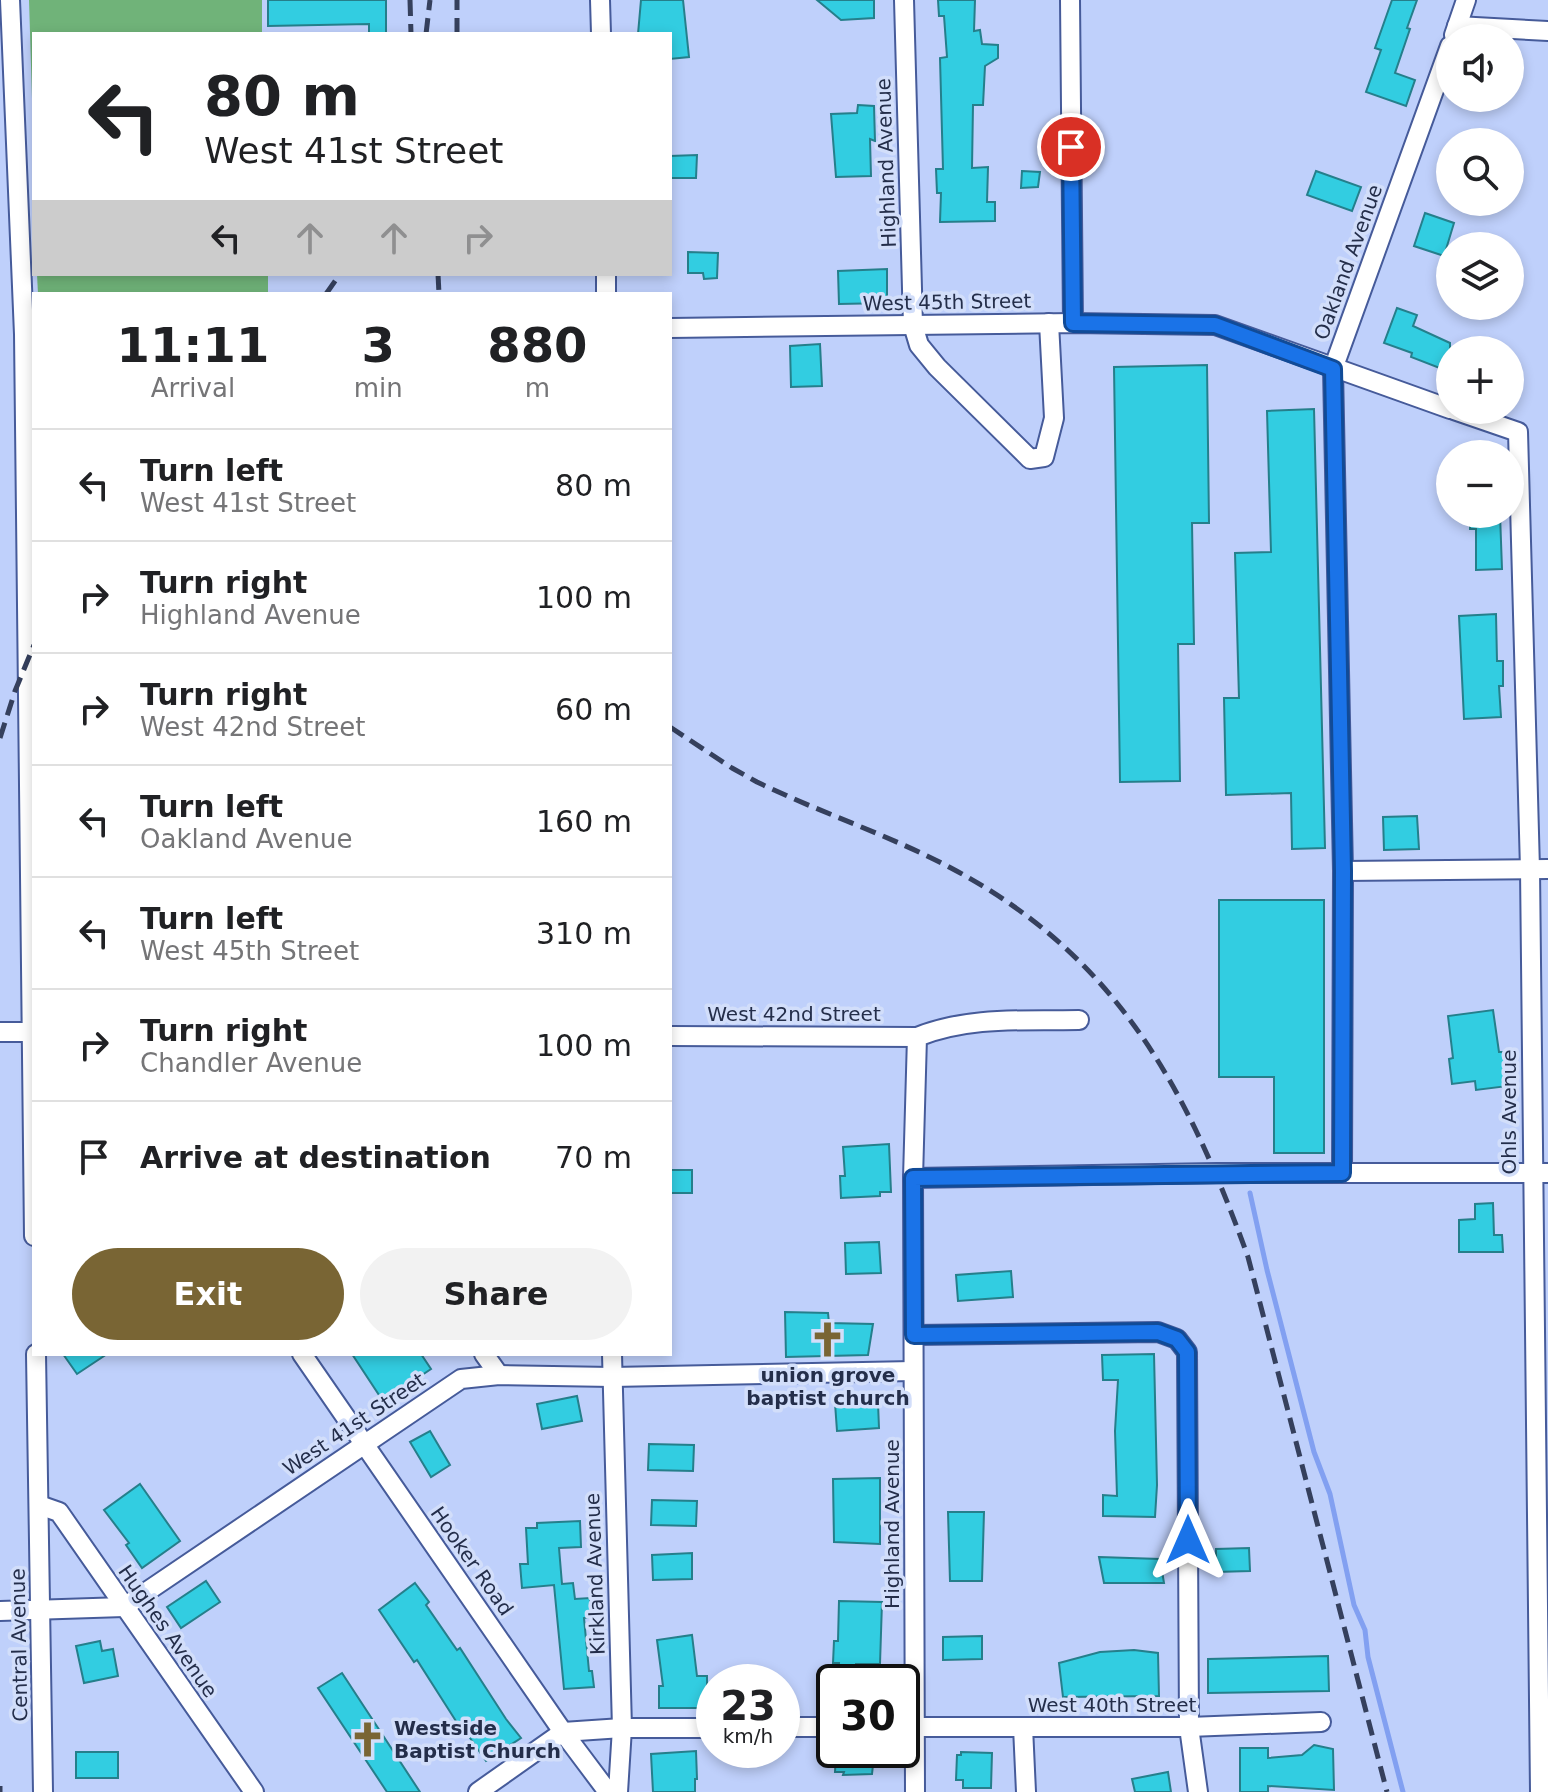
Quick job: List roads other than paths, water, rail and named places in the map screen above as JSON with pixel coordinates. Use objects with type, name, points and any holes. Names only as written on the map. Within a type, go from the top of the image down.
[{"type":"street","points":[[10,0],[29,334],[32,1134]]},
{"type":"street","points":[[600,0],[601,32]]},
{"type":"street","name":"Highland Avenue","points":[[904,0],[913,325]]},
{"type":"street","points":[[1070,0],[1073,323]]},
{"type":"street","points":[[1458,24],[1466,0]]},
{"type":"street","points":[[1524,31],[1548,31]]},
{"type":"street","name":"Oakland Avenue","points":[[1342,1173],[1343,871],[1333,369],[1436,85]]},
{"type":"street","points":[[913,325],[919,345],[937,367],[1030,459],[1044,457],[1054,418],[1049,323]]},
{"type":"street","name":"West 45th Street","points":[[672,328],[1049,323],[1215,325],[1436,404]]},
{"type":"street","name":"West 45th Street","points":[[1495,424],[1518,432]]},
{"type":"street","name":"Ohls Avenue","points":[[1518,432],[1539,869],[1540,1792]]},
{"type":"street","points":[[1343,871],[1539,869]]},
{"type":"street","points":[[917,1037],[943,1026],[979,1021],[1079,1020]]},
{"type":"street","points":[[0,1032],[30,1032]]},
{"type":"street","name":"West 42nd Street","points":[[672,1036],[917,1037]]},
{"type":"street","name":"Highland Avenue","points":[[909,1664],[917,1037]]},
{"type":"street","points":[[913,1178],[1540,1173]]},
{"type":"street","points":[[914,1335],[1158,1332],[1177,1339],[1187,1352],[1189,1727],[1198,1792]]},
{"type":"street","name":"Central Avenue","points":[[36,1356],[43,1792]]},
{"type":"street","name":"Hooker Road","points":[[303,1356],[563,1732],[608,1792]]},
{"type":"street","points":[[485,1356],[499,1375]]},
{"type":"street","name":"Kirkland Avenue","points":[[612,1356],[622,1728],[618,1792]]},
{"type":"street","name":"West 41st Street","points":[[124,1607],[461,1379],[499,1375],[612,1377],[913,1371]]},
{"type":"street","name":"Hughes Avenue","points":[[39,1505],[59,1512],[254,1792]]},
{"type":"street","points":[[0,1611],[124,1607]]},
{"type":"street","name":"West 40th Street","points":[[920,1727],[1189,1727],[1321,1722]]},
{"type":"street","points":[[1023,1727],[1026,1792]]},
{"type":"street","points":[[478,1792],[563,1732],[696,1728]]},
{"type":"street","name":"Highland Avenue","points":[[912,1768],[915,1792]]},
{"type":"waterway","points":[[1250,1193],[1314,1452],[1330,1494],[1354,1605],[1365,1630],[1368,1657],[1403,1792]]},
{"type":"railway","points":[[410,0],[411,32]]},
{"type":"railway","points":[[426,32],[430,0]]},
{"type":"railway","points":[[457,0],[457,32]]},
{"type":"railway","points":[[327,292],[339,276]]},
{"type":"railway","points":[[438,276],[439,292]]},
{"type":"railway","points":[[0,738],[32,650]]},
{"type":"railway","points":[[672,728],[757,782],[927,856],[1009,903],[1059,942],[1102,985],[1139,1032],[1171,1083],[1199,1137],[1248,1257],[1387,1792]]},
{"type":"railway","points":[[0,1786],[0,1792]]},
{"type":"place","name":"union grove baptist church","points":[[828,1340]]},
{"type":"place","name":"Westside Baptist Church","points":[[368,1739]]}]
